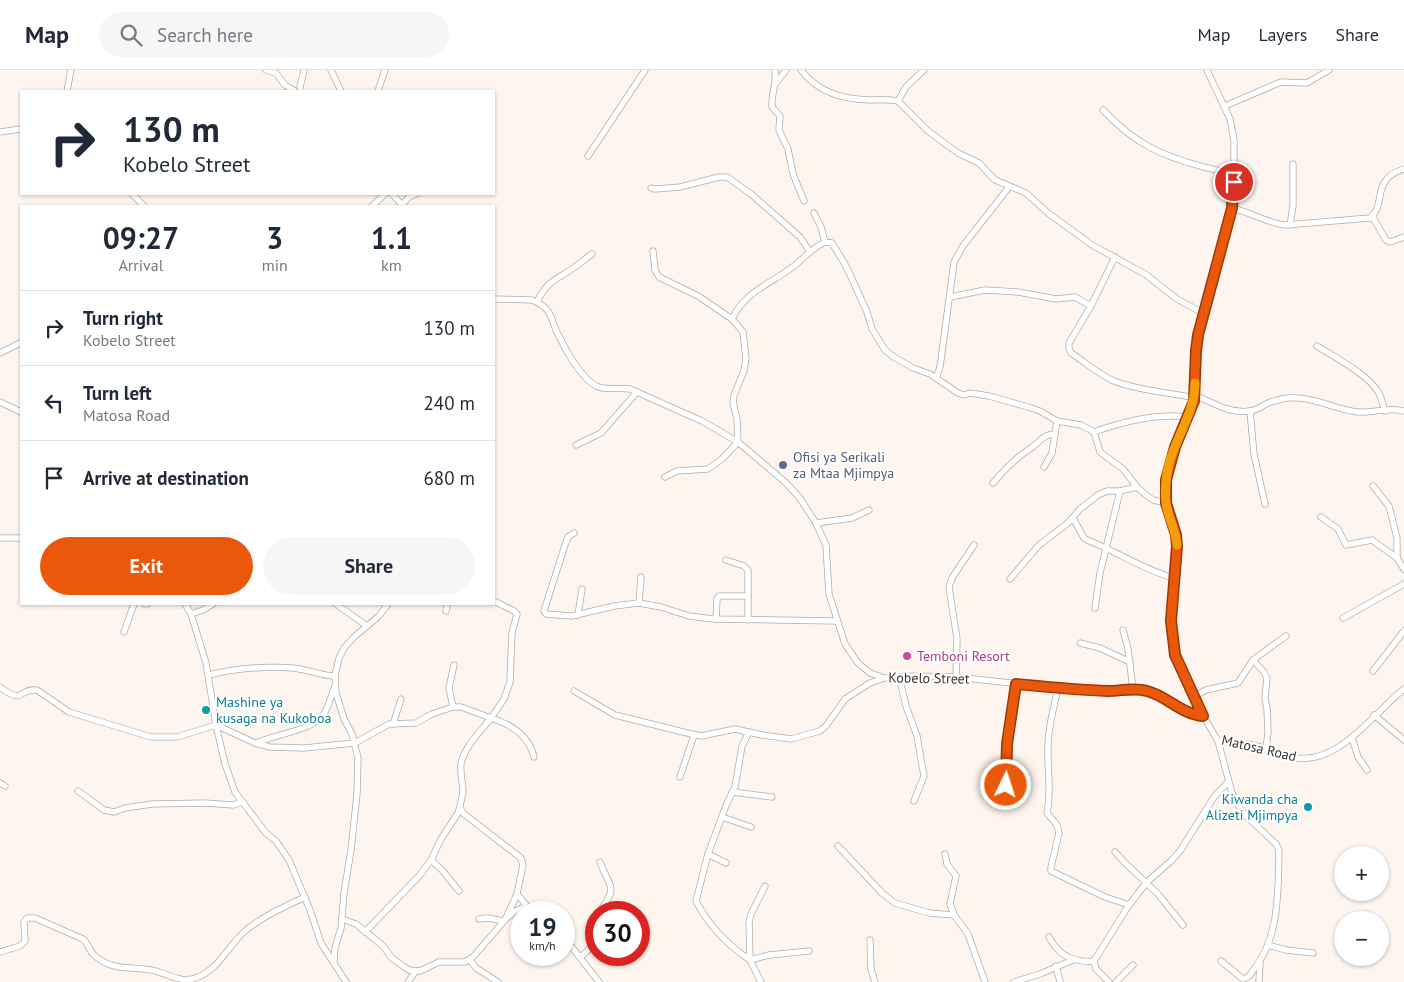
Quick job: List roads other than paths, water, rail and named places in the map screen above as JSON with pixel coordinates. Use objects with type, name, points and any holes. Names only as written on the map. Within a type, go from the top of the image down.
[{"type":"street","points":[[67,90],[71,70]]},
{"type":"street","points":[[266,70],[276,73],[285,85],[293,90]]},
{"type":"street","points":[[301,90],[304,70]]},
{"type":"street","points":[[331,70],[341,90]]},
{"type":"street","points":[[378,90],[385,70]]},
{"type":"street","points":[[588,156],[646,70]]},
{"type":"street","points":[[775,70],[776,83]]},
{"type":"street","points":[[786,70],[776,83],[772,107],[780,116],[778,130],[788,149],[793,174],[804,201]]},
{"type":"street","points":[[801,70],[825,92],[864,99],[898,101],[928,131],[958,153],[980,163],[996,180],[1008,187],[1026,193],[1054,217],[1092,245],[1145,274],[1177,299],[1204,313]]},
{"type":"street","points":[[898,101],[906,87],[924,70]]},
{"type":"street","name":"Matosa Road","points":[[1207,70],[1225,106],[1233,131],[1234,173],[1232,208],[1204,313],[1196,351],[1195,397],[1170,459],[1166,480],[1166,503],[1176,535],[1177,554],[1171,621],[1175,655],[1203,716],[1218,741],[1253,745],[1297,758],[1312,758],[1330,751],[1352,738],[1374,715],[1404,689]]},
{"type":"street","points":[[1225,106],[1281,82],[1307,83],[1328,70]]},
{"type":"street","points":[[1103,110],[1130,136],[1155,151],[1187,163],[1234,173]]},
{"type":"street","points":[[0,132],[20,128]]},
{"type":"street","points":[[1290,225],[1293,206],[1293,164]]},
{"type":"street","points":[[1232,208],[1247,211],[1276,224],[1290,225],[1370,218],[1375,212],[1384,182],[1390,175],[1404,169]]},
{"type":"street","points":[[652,188],[653,190],[680,187],[719,177],[727,177],[746,190],[800,237],[810,252]]},
{"type":"street","points":[[936,378],[940,367],[951,277],[956,258],[1008,187]]},
{"type":"street","points":[[133,195],[143,205]]},
{"type":"street","points":[[373,205],[384,195]]},
{"type":"street","points":[[393,195],[401,205]]},
{"type":"street","points":[[403,205],[409,197],[414,195]]},
{"type":"street","points":[[814,214],[821,226],[825,242]]},
{"type":"street","points":[[1372,216],[1386,240],[1390,242],[1404,237]]},
{"type":"street","points":[[732,319],[736,310],[747,298],[766,283],[778,278],[825,242],[832,243],[846,266],[867,312],[872,329],[884,350],[913,368],[930,374],[958,393],[989,396],[1028,407],[1040,411],[1056,421],[1081,425],[1094,432],[1100,452],[1126,472],[1137,487],[1153,500],[1166,503]]},
{"type":"street","points":[[653,251],[655,270],[659,277],[698,296],[732,319],[743,332],[746,351],[744,371],[733,402],[737,419],[738,442],[722,459],[708,469],[677,471],[665,477]]},
{"type":"street","points":[[495,299],[532,300],[537,302],[548,284],[576,267],[592,254]]},
{"type":"street","points":[[1115,257],[1068,348],[1071,353],[1115,381],[1130,386],[1195,397],[1224,408],[1250,411],[1269,403],[1297,398],[1314,400],[1341,410],[1365,412],[1404,411]]},
{"type":"street","points":[[950,297],[985,290],[1018,292],[1056,299],[1075,297],[1091,306]]},
{"type":"street","name":"Kobelo Street","points":[[537,302],[546,309],[572,360],[589,381],[603,388],[621,387],[637,392],[702,421],[738,442],[785,482],[799,497],[816,523],[826,546],[829,594],[845,644],[850,654],[870,673],[884,678],[956,677],[1058,688],[1111,691],[1145,690],[1154,693],[1187,712],[1203,716]]},
{"type":"street","points":[[0,353],[20,343]]},
{"type":"street","points":[[1317,346],[1353,368],[1371,384],[1380,394],[1385,410]]},
{"type":"street","points":[[576,445],[601,433],[637,392]]},
{"type":"street","points":[[0,402],[20,412]]},
{"type":"street","points":[[1250,411],[1254,454],[1265,504]]},
{"type":"street","points":[[1094,432],[1153,417],[1188,417]]},
{"type":"street","points":[[1044,467],[1051,457],[1056,421]]},
{"type":"street","points":[[993,483],[1024,451],[1032,448],[1047,435],[1054,434]]},
{"type":"street","points":[[1373,486],[1389,506],[1397,538],[1397,558]]},
{"type":"street","points":[[1010,579],[1039,545],[1073,518],[1080,509],[1104,492],[1120,492],[1137,487]]},
{"type":"street","points":[[1095,608],[1095,595],[1120,492]]},
{"type":"street","points":[[816,523],[852,518],[869,510]]},
{"type":"street","points":[[1321,517],[1338,529],[1346,545],[1370,540],[1397,558],[1404,569]]},
{"type":"street","points":[[1073,518],[1084,538],[1154,572],[1174,578]]},
{"type":"street","points":[[574,533],[565,544],[544,613],[563,616],[578,615],[605,608],[639,603],[661,607],[689,616],[716,620],[837,620]]},
{"type":"street","points":[[0,538],[20,538]]},
{"type":"street","points":[[956,677],[958,650],[948,587],[974,545]]},
{"type":"street","points":[[726,560],[744,566],[748,570],[748,620]]},
{"type":"street","points":[[639,603],[641,577]]},
{"type":"street","points":[[1344,618],[1404,584]]},
{"type":"street","points":[[578,615],[582,589]]},
{"type":"street","points":[[716,620],[717,599],[719,596],[748,596]]},
{"type":"street","points":[[365,932],[420,875],[431,860],[437,845],[460,807],[462,793],[461,763],[464,753],[504,699],[510,682],[512,632],[517,614],[495,602]]},
{"type":"street","points":[[124,632],[134,605]]},
{"type":"street","points":[[186,605],[191,614],[209,675],[216,725],[230,781],[235,792],[266,833],[276,841],[283,851],[305,897],[321,944],[346,982]]},
{"type":"street","points":[[191,614],[211,605]]},
{"type":"street","points":[[337,605],[367,626]]},
{"type":"street","points":[[334,962],[352,850],[358,758],[352,734],[344,719],[335,686],[335,676],[339,658],[344,648],[379,616],[387,605]]},
{"type":"street","points":[[1123,630],[1130,662],[1132,689]]},
{"type":"street","points":[[1373,671],[1404,631]]},
{"type":"street","points":[[1194,696],[1206,690],[1238,684],[1253,660],[1286,636]]},
{"type":"street","points":[[1080,643],[1100,648],[1130,662]]},
{"type":"street","points":[[1253,660],[1267,678],[1265,698],[1268,732],[1266,749]]},
{"type":"street","points":[[453,707],[449,688],[454,665]]},
{"type":"street","points":[[209,675],[241,668],[293,668],[335,676]]},
{"type":"street","points":[[899,677],[906,706],[917,736],[924,776],[914,801]]},
{"type":"street","points":[[574,691],[615,715],[694,735],[704,736],[730,729],[791,739],[820,731],[826,726],[846,699],[870,683],[884,678]]},
{"type":"street","points":[[1004,802],[1007,744],[1016,684]]},
{"type":"street","points":[[255,743],[268,737],[304,728],[320,719],[327,709],[335,686]]},
{"type":"street","points":[[0,688],[15,697],[31,690],[37,690],[69,712],[151,737],[177,737],[216,725],[255,743],[270,747],[304,748],[355,743],[393,724],[410,725],[432,714],[453,707],[461,707],[503,722],[522,734],[531,746],[534,757]]},
{"type":"street","points":[[1058,688],[1050,723],[1048,746],[1050,796],[1047,813],[1057,825],[1059,833],[1051,871],[1106,897],[1129,905]]},
{"type":"street","points":[[393,724],[401,699]]},
{"type":"street","points":[[1374,715],[1404,740]]},
{"type":"street","points":[[749,732],[742,746],[735,787],[708,854],[697,896],[697,903],[719,933],[738,952],[750,960],[769,955],[809,951]]},
{"type":"street","points":[[680,777],[694,735]]},
{"type":"street","points":[[1352,738],[1358,757],[1367,770]]},
{"type":"street","points":[[1218,741],[1228,782],[1242,812],[1276,844],[1279,850],[1276,915],[1268,945],[1260,962],[1247,978],[1243,979],[1220,961]]},
{"type":"street","points":[[1109,982],[1096,969],[1094,961],[1129,905],[1147,882],[1171,862],[1180,851],[1214,797],[1228,782]]},
{"type":"street","points":[[78,791],[104,810],[114,812],[125,808],[152,804],[205,803],[233,805],[243,802]]},
{"type":"street","points":[[732,792],[772,797]]},
{"type":"street","points":[[460,807],[464,814],[521,858],[523,865],[517,894],[505,920]]},
{"type":"street","points":[[722,817],[751,827]]},
{"type":"street","points":[[838,846],[882,893],[895,903],[929,913],[954,915]]},
{"type":"street","points":[[1115,852],[1147,882],[1183,925]]},
{"type":"street","points":[[708,854],[726,862]]},
{"type":"street","points":[[945,854],[947,864],[956,876],[950,904],[954,915],[968,934],[985,982]]},
{"type":"street","points":[[431,860],[459,891]]},
{"type":"street","points":[[600,862],[611,892],[607,901]]},
{"type":"street","points":[[761,982],[750,960],[749,922],[765,886]]},
{"type":"street","points":[[517,894],[523,901]]},
{"type":"street","points":[[0,952],[22,944],[25,941],[24,922],[27,918],[35,918],[83,939],[87,942],[93,954],[113,966],[154,970],[177,978],[190,980],[211,970],[238,938],[260,921],[305,897]]},
{"type":"street","points":[[342,919],[354,923],[383,946],[392,958],[409,970],[416,971],[439,962],[470,960],[482,949],[510,916]]},
{"type":"street","points":[[479,919],[505,920]]},
{"type":"street","points":[[1049,937],[1059,952],[1073,960]]},
{"type":"street","points":[[870,940],[871,968],[875,982]]},
{"type":"street","points":[[1268,945],[1286,950],[1313,953]]},
{"type":"street","points":[[575,951],[599,982]]},
{"type":"street","points":[[580,957],[585,953]]},
{"type":"street","points":[[470,960],[476,968],[498,982]]},
{"type":"street","points":[[1014,982],[1040,974],[1073,960],[1094,961]]},
{"type":"street","points":[[1259,982],[1260,962]]},
{"type":"street","points":[[1116,982],[1133,965]]},
{"type":"street","points":[[1056,966],[1060,982]]},
{"type":"street","points":[[408,982],[416,971]]},
{"type":"place","name":"Ofisi ya Serikali za Mtaa Mjimpya","points":[[783,465]]},
{"type":"place","name":"Temboni Resort","points":[[907,656]]},
{"type":"place","name":"Mashine ya kusaga na Kukoboa","points":[[206,710]]},
{"type":"place","name":"Kiwanda cha Alizeti Mjimpya","points":[[1308,807]]}]
